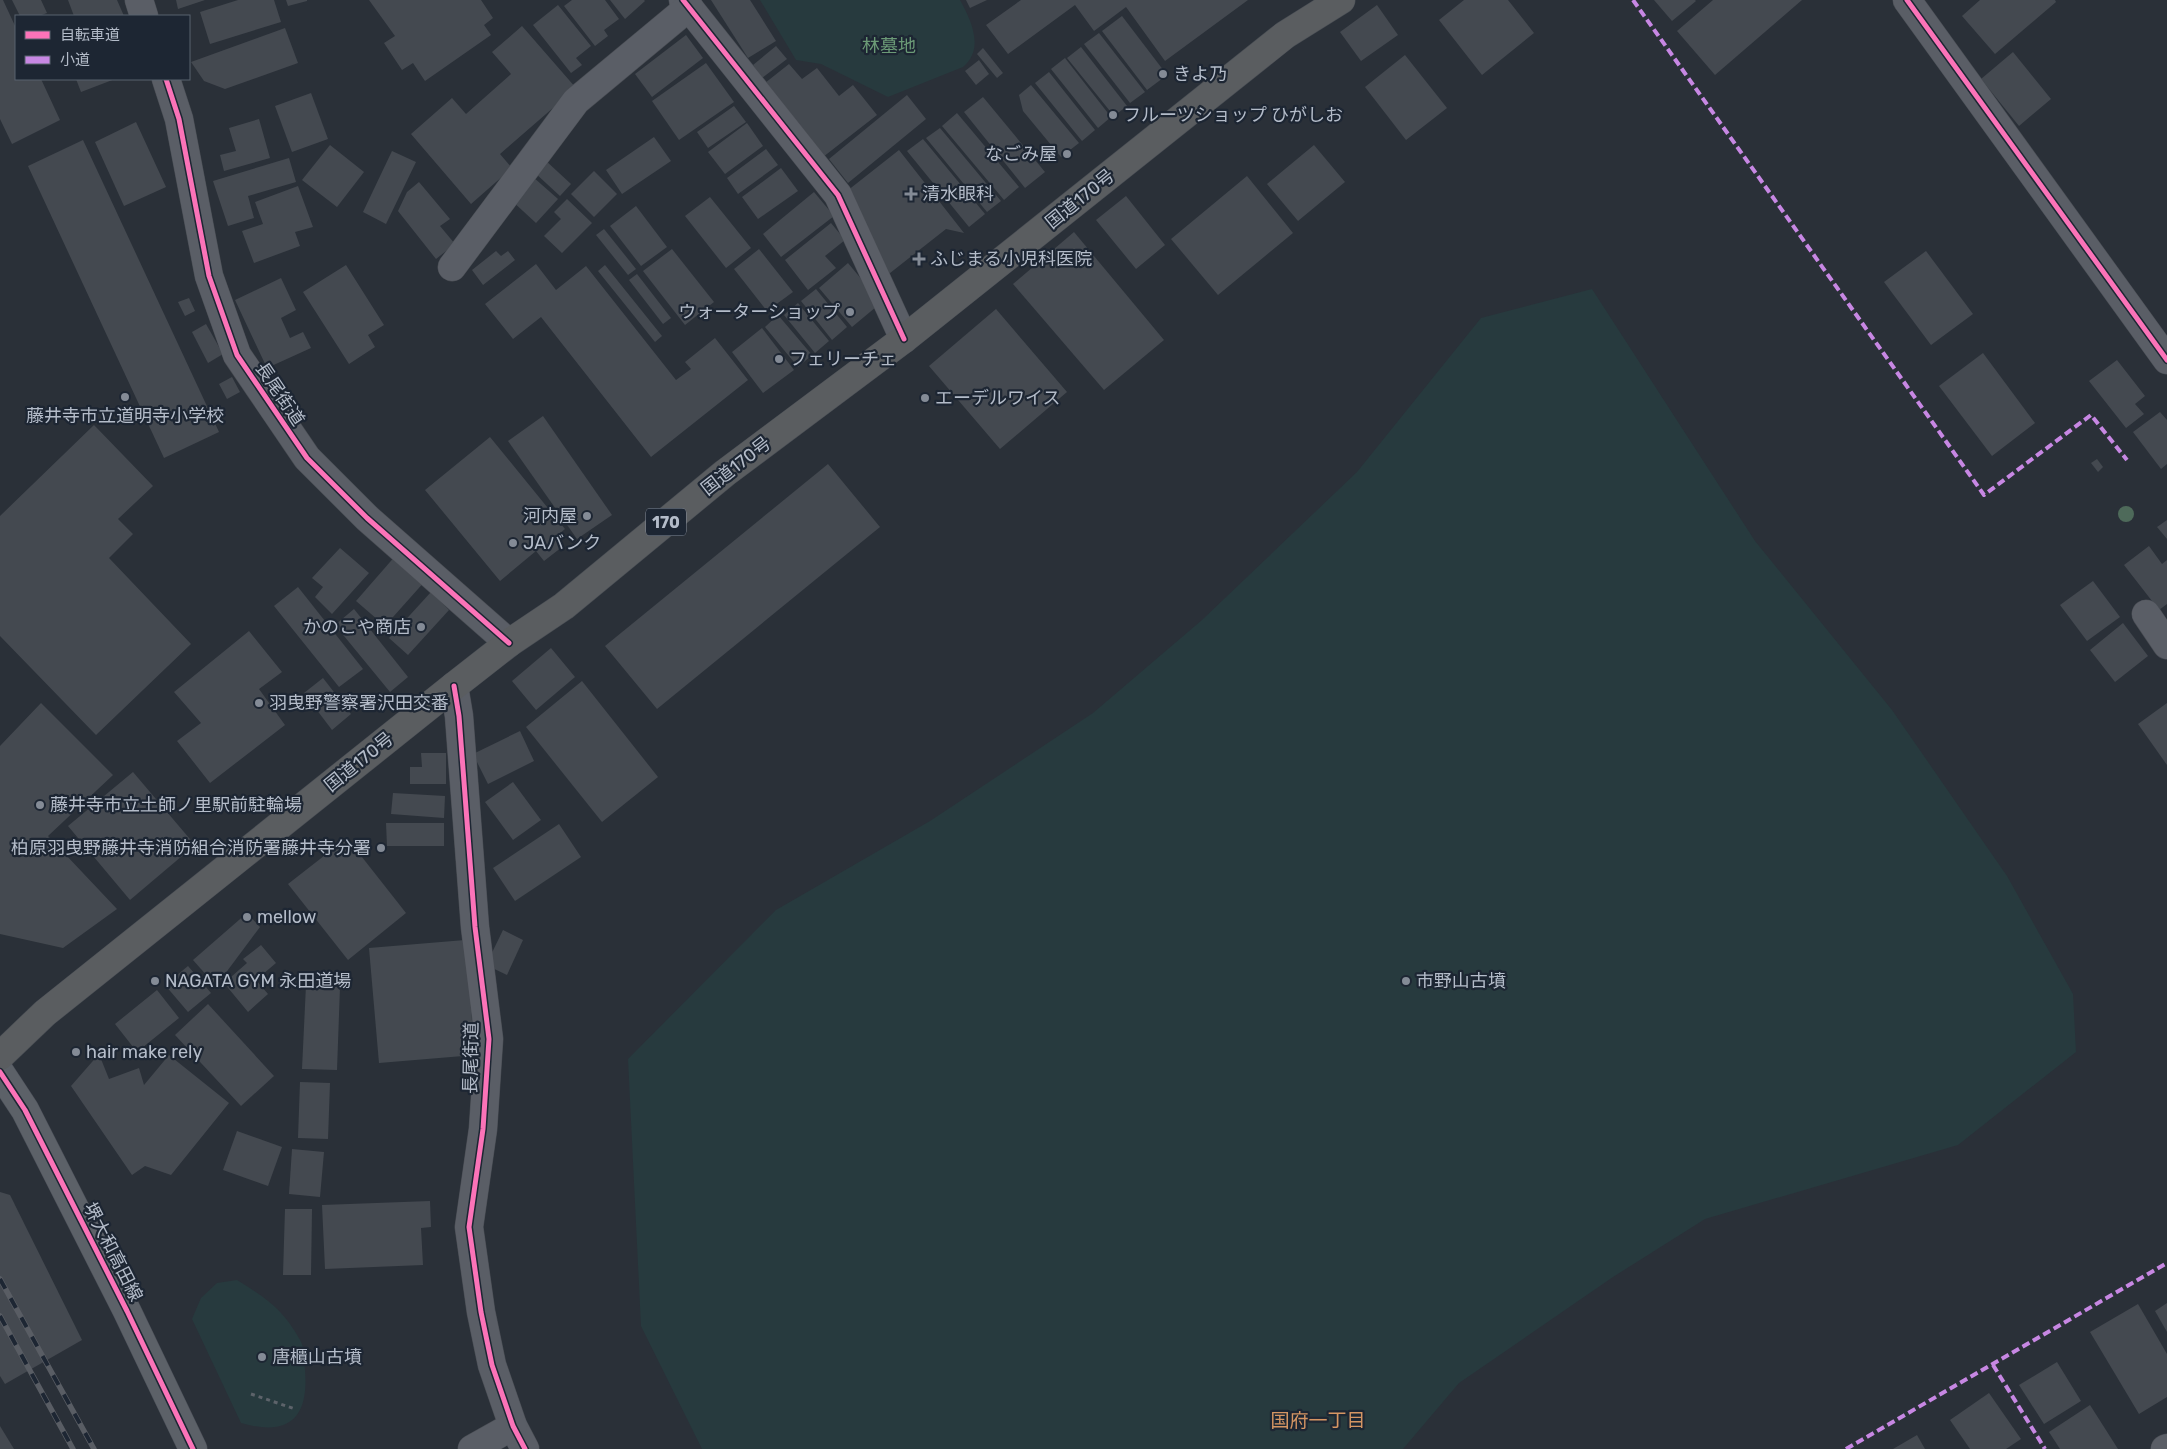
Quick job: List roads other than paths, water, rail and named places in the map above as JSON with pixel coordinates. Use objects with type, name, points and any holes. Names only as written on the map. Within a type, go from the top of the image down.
[{"type":"highway","name":"国道170号","points":[[0,1056],[45,1013],[509,642],[564,606],[725,473],[904,340],[1285,35],[1341,0]]},
{"type":"main road","name":"堺大和高田線","points":[[0,1072],[25,1110],[127,1310],[193,1449]]},
{"type":"street","points":[[139,0],[144,15]]},
{"type":"street","points":[[1907,0],[2167,360]]},
{"type":"street","points":[[452,267],[576,101],[686,3],[838,196],[904,340]]},
{"type":"street","name":"長尾街道","points":[[166,80],[179,119],[209,276],[237,355],[307,458],[367,518],[509,642]]},
{"type":"street","points":[[2146,614],[2167,645]]},
{"type":"street","name":"長尾街道","points":[[454,686],[475,926],[489,1039],[483,1128],[469,1227],[481,1312],[492,1365],[519,1438]]},
{"type":"street","points":[[472,1449],[519,1438]]},
{"type":"railway","points":[[0,1279],[94,1449]]},
{"type":"railway","points":[[0,1316],[73,1449]]},
{"type":"place","name":"きよ乃","points":[[1163,74]]},
{"type":"place","name":"フルーツショップ ひがしお","points":[[1113,115]]},
{"type":"place","name":"なごみ屋","points":[[1067,154]]},
{"type":"place","name":"清水眼科","points":[[911,194]]},
{"type":"place","name":"ふじまる小児科医院","points":[[919,259]]},
{"type":"place","name":"ウォーターショップ","points":[[850,312]]},
{"type":"place","name":"フェリーチェ","points":[[779,359]]},
{"type":"place","name":"藤井寺市立道明寺小学校","points":[[125,397]]},
{"type":"place","name":"エーデルワイス","points":[[925,398]]},
{"type":"place","name":"河内屋","points":[[587,516]]},
{"type":"place","name":"JAバンク","points":[[513,543]]},
{"type":"place","name":"かのこや商店","points":[[421,627]]},
{"type":"place","name":"羽曳野警察署沢田交番","points":[[259,703]]},
{"type":"place","name":"藤井寺市立土師ノ里駅前駐輪場","points":[[40,805]]},
{"type":"place","name":"柏原羽曳野藤井寺消防組合消防署藤井寺分署","points":[[381,848]]},
{"type":"place","name":"mellow","points":[[247,917]]},
{"type":"place","name":"NAGATA GYM 永田道場","points":[[155,981]]},
{"type":"place","name":"市野山古墳","points":[[1406,981]]},
{"type":"place","name":"hair make rely","points":[[76,1052]]},
{"type":"place","name":"唐櫃山古墳","points":[[262,1357]]},
{"type":"district","name":"国府一丁目","points":[[1318,1420]]},
{"type":"park label","name":"林墓地","points":[[889,46]]}]
